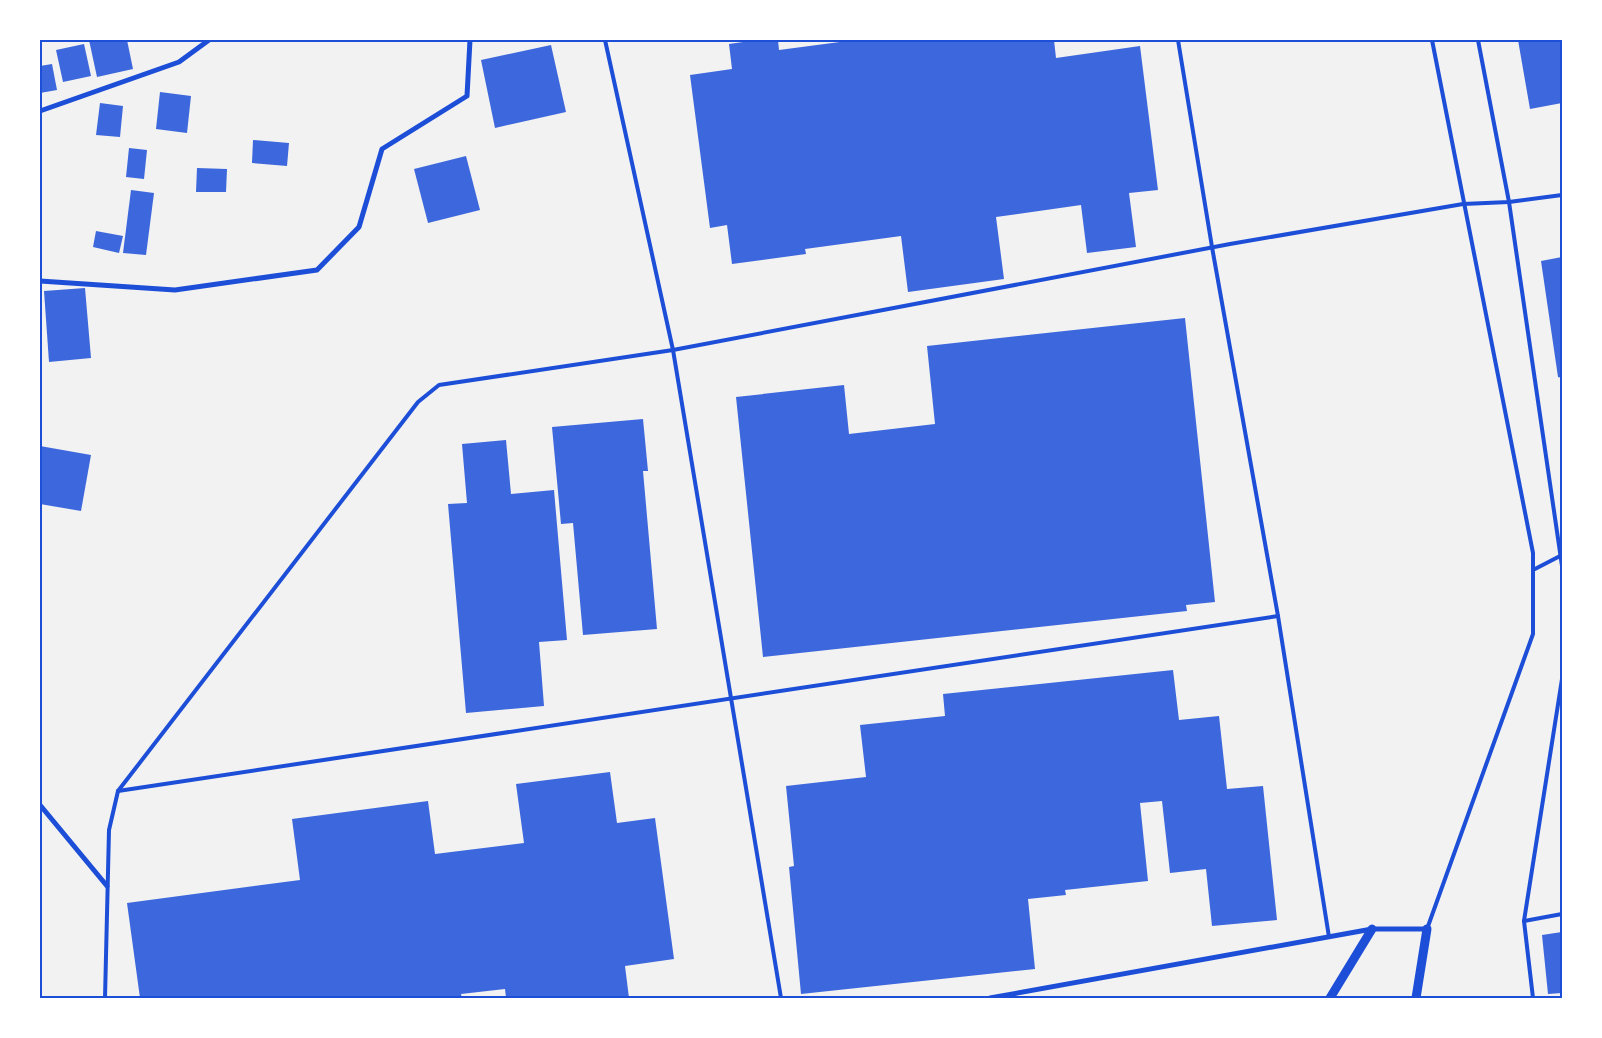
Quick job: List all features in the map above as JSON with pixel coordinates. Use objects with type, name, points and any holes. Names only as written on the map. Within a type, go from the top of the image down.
[{"type":"street","points":[[40,111],[179,62],[209,40]]},
{"type":"street","points":[[40,281],[175,290],[317,270],[360,228],[382,149],[468,96],[470,40]]},
{"type":"street","points":[[40,805],[107,886]]},
{"type":"street","points":[[1330,998],[1372,929]]},
{"type":"street","points":[[990,998],[1372,929],[1427,929],[1416,998]]},
{"type":"lane","points":[[605,40],[674,350],[781,998]]},
{"type":"lane","points":[[1178,40],[1212,247],[1278,616],[1329,937]]},
{"type":"lane","points":[[1427,929],[1533,634],[1532,552],[1432,40]]},
{"type":"lane","points":[[1478,40],[1509,202],[1562,566]]},
{"type":"lane","points":[[106,998],[109,830],[118,791],[418,402],[439,385],[674,350],[1212,247],[1463,204],[1509,202],[1562,195]]},
{"type":"lane","points":[[1532,570],[1561,556]]},
{"type":"lane","points":[[118,791],[1278,616]]},
{"type":"lane","points":[[1533,998],[1524,921],[1562,679]]},
{"type":"lane","points":[[1524,921],[1562,914]]},
{"type":"building","points":[[89,40],[127,40],[133,69],[97,77]]},
{"type":"building","points":[[757,40],[778,40],[779,50],[855,40],[1054,40],[1056,58],[1140,46],[1158,190],[1129,193],[1136,247],[1087,253],[1081,205],[996,217],[1004,279],[908,292],[901,236],[805,249],[806,254],[732,264],[727,225],[710,228],[690,75],[732,69],[729,44]]},
{"type":"building","points":[[1518,40],[1562,40],[1562,103],[1530,109]]},
{"type":"building","points":[[84,44],[91,76],[63,82],[56,50]]},
{"type":"building","points":[[551,45],[566,112],[495,128],[481,60]]},
{"type":"building","points":[[52,64],[57,90],[40,93],[40,66]]},
{"type":"building","points":[[160,92],[191,96],[187,133],[156,129]]},
{"type":"building","points":[[100,103],[123,106],[120,137],[96,135]]},
{"type":"building","points":[[253,140],[289,143],[287,166],[252,163]]},
{"type":"building","points":[[129,148],[147,150],[144,179],[126,177]]},
{"type":"building","points":[[466,156],[480,210],[428,223],[414,169]]},
{"type":"building","points":[[197,168],[227,169],[226,192],[196,192]]},
{"type":"building","points":[[131,190],[154,193],[146,255],[123,253]]},
{"type":"building","points":[[96,231],[123,236],[119,253],[93,247]]},
{"type":"building","points":[[1562,257],[1562,378],[1558,377],[1541,261]]},
{"type":"building","points":[[85,288],[91,358],[49,362],[44,291]]},
{"type":"building","points":[[1185,318],[1215,602],[1186,605],[1187,611],[763,657],[736,397],[844,385],[849,434],[935,424],[927,346]]},
{"type":"building","points":[[643,419],[648,471],[643,471],[657,629],[583,635],[573,523],[561,524],[552,427]]},
{"type":"building","points":[[506,440],[511,494],[554,490],[567,640],[539,642],[544,706],[466,713],[448,504],[467,503],[462,444]]},
{"type":"building","points":[[40,446],[91,455],[81,511],[40,504]]},
{"type":"building","points":[[1173,670],[1179,720],[1219,716],[1227,789],[1263,786],[1277,920],[1212,926],[1206,869],[1170,873],[1162,801],[1140,803],[1148,881],[1065,890],[1066,895],[1028,899],[1035,969],[801,994],[789,867],[794,866],[786,786],[866,777],[860,725],[945,716],[943,694]]},
{"type":"building","points":[[610,772],[617,823],[655,818],[674,959],[625,966],[629,998],[506,998],[505,989],[461,994],[462,998],[140,998],[127,903],[300,880],[292,819],[428,801],[435,854],[524,843],[516,784]]},
{"type":"building","points":[[1562,932],[1562,993],[1548,994],[1542,935]]}]
